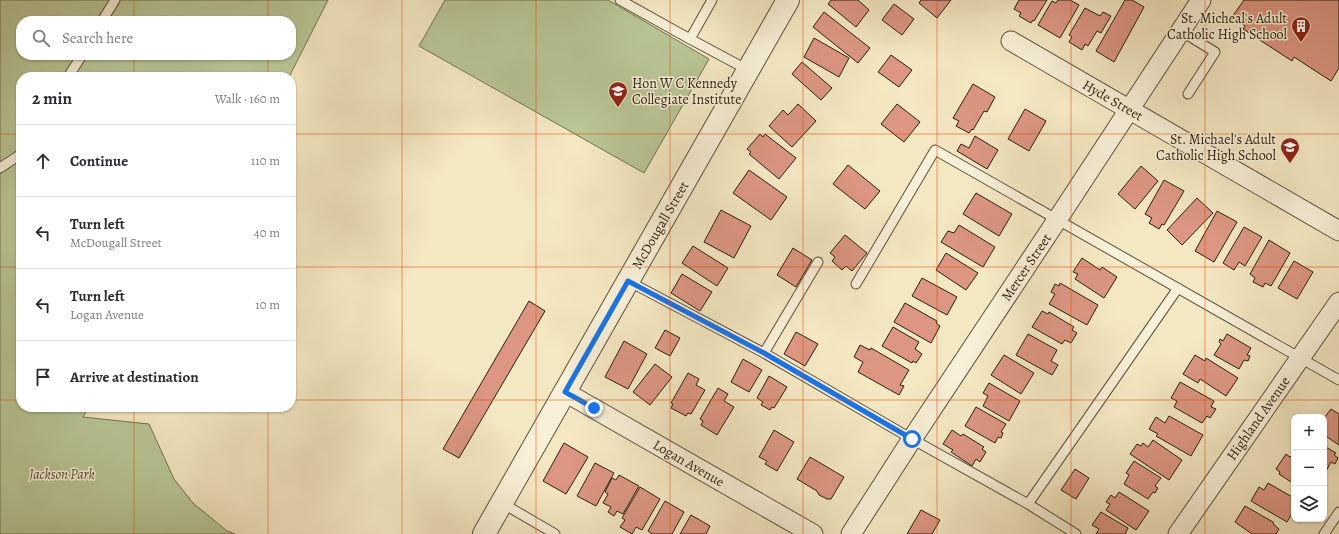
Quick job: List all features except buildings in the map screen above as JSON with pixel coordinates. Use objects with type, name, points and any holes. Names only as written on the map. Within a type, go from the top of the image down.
[{"type":"street","name":"McDougall Street","points":[[484,534],[788,0]]},
{"type":"street","name":"Mercer Street","points":[[851,534],[912,439],[1130,110],[1199,1]]},
{"type":"street","name":"Hyde Street","points":[[1011,41],[1339,231]]},
{"type":"street","name":"Highland Avenue","points":[[1178,534],[1339,302]]},
{"type":"street","name":"Logan Avenue","points":[[565,392],[813,534]]},
{"type":"lane","points":[[105,16],[115,0]]},
{"type":"lane","points":[[620,0],[748,70]]},
{"type":"lane","points":[[690,39],[712,0]]},
{"type":"lane","points":[[1180,31],[1214,52],[1188,94]]},
{"type":"lane","points":[[71,72],[79,60]]},
{"type":"lane","points":[[856,284],[935,150],[1339,380]]},
{"type":"lane","points":[[0,168],[16,157]]},
{"type":"lane","points":[[764,353],[818,262]]},
{"type":"lane","points":[[628,281],[764,353],[1028,504],[1076,534]]},
{"type":"lane","points":[[1028,504],[1178,288]]},
{"type":"lane","points":[[502,504],[555,534]]},
{"type":"lane","points":[[1324,534],[1339,512]]},
{"type":"green space","name":"Jackson Park","points":[[0,0],[328,0],[292,72],[16,72],[16,412],[86,412],[83,417],[149,424],[174,479],[193,503],[227,531],[235,534],[0,534]]},
{"type":"green space","name":"Hon W C Kennedy Collegiate Institute","points":[[445,0],[608,0],[709,59],[644,173],[419,46]]},
{"type":"place","name":"St. Micheal's Adult Catholic High School","points":[[1301,43]]},
{"type":"place","name":"Hon W C Kennedy Collegiate Institute","points":[[618,108]]},
{"type":"place","name":"St. Michael's Adult Catholic High School","points":[[1290,164]]},
{"type":"route","points":[[594,408],[565,392],[628,281],[764,353],[912,439]]}]
